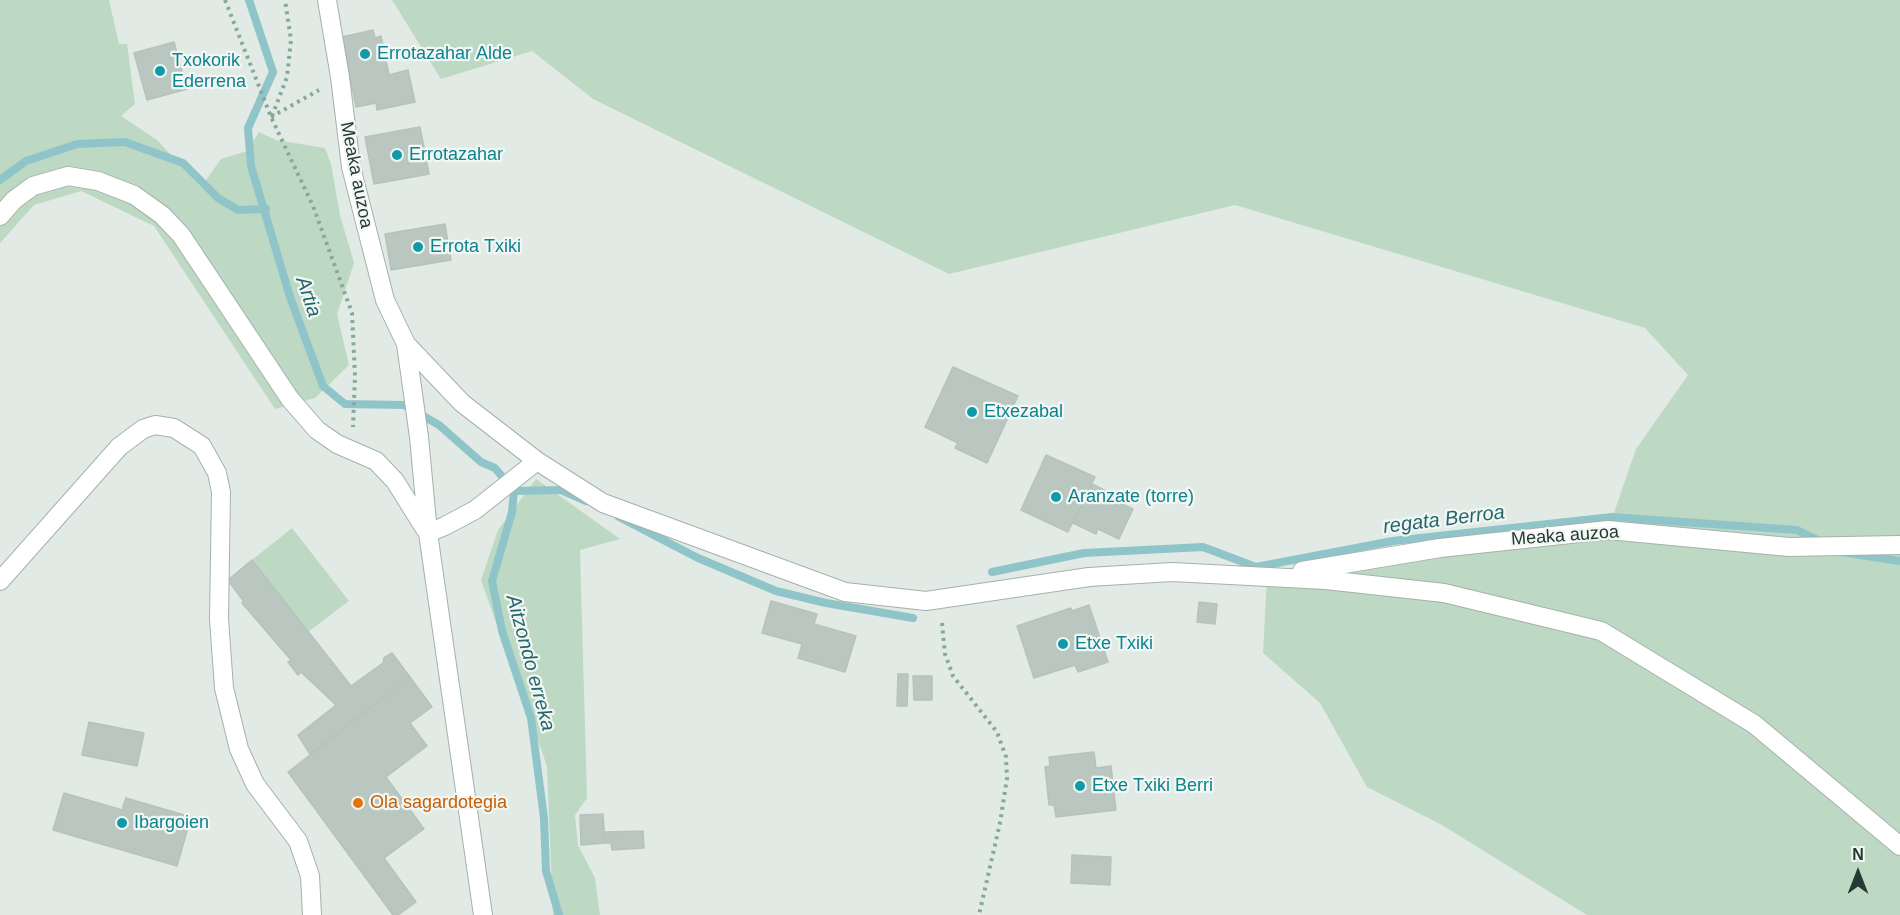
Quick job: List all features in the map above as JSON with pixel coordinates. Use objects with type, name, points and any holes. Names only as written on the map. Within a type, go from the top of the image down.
[{"type":"street","name":"Meaka auzoa","points":[[327,0],[340,77],[351,167],[360,209],[385,300],[406,344]]},
{"type":"street","points":[[0,216],[14,200],[33,186],[68,176],[98,181],[134,195],[162,215],[182,235],[290,399],[317,430],[337,444],[375,461],[395,481],[428,533]]},
{"type":"street","points":[[406,344],[419,436],[428,533],[483,915]]},
{"type":"street","points":[[406,344],[462,403],[537,461],[603,502],[845,592],[926,601],[1089,577],[1172,572],[1326,580],[1444,593],[1601,631],[1754,724],[1900,846]]},
{"type":"street","points":[[0,581],[119,447],[143,429],[155,425],[174,428],[202,446],[217,473],[221,492],[219,619],[224,688],[239,749],[255,784],[298,841],[310,876],[312,915]]},
{"type":"street","points":[[428,533],[475,510],[515,481],[537,461]]},
{"type":"street","name":"Meaka auzoa","points":[[1268,577],[1440,548],[1608,530],[1789,548],[1900,545]]},
{"type":"path","points":[[225,0],[272,117],[313,206],[352,313],[355,376],[352,449]]},
{"type":"path","points":[[272,117],[286,77],[291,40],[285,0]]},
{"type":"path","points":[[272,117],[340,77]]},
{"type":"path","points":[[945,598],[941,624],[945,654],[953,676],[997,732],[1006,757],[1007,778],[1000,823],[979,915]]},
{"type":"green space","points":[[0,0],[109,0],[119,44],[127,44],[135,104],[121,116],[157,140],[201,187],[221,159],[247,151],[259,132],[276,140],[325,148],[331,164],[340,215],[354,263],[337,314],[349,365],[315,398],[275,409],[154,226],[81,191],[34,205],[0,243]]},
{"type":"green space","points":[[392,0],[1900,0],[1900,915],[1587,915],[1442,825],[1367,787],[1320,703],[1263,653],[1267,577],[1608,530],[1636,449],[1688,375],[1645,328],[1235,205],[949,274],[593,99],[532,51],[441,79]]},
{"type":"green space","points":[[536,479],[620,539],[580,550],[587,798],[575,815],[578,845],[595,878],[600,915],[553,915],[547,766],[481,580],[498,530]]},
{"type":"green space","points":[[292,528],[349,601],[308,632],[252,560]]},
{"type":"building","name":"Errotazahar Alde","points":[[373,30],[375,38],[381,36],[389,75],[408,70],[415,102],[377,110],[376,103],[356,107],[342,37]]},
{"type":"building","name":"Txokorik Ederrena","points":[[174,42],[187,89],[147,100],[134,53]]},
{"type":"building","name":"Errotazahar","points":[[420,127],[429,174],[374,184],[365,137]]},
{"type":"building","name":"Errota Txiki","points":[[445,224],[451,260],[391,270],[385,234]]},
{"type":"building","name":"Etxezabal","points":[[953,367],[1018,396],[987,463],[955,448],[958,443],[925,427]]},
{"type":"building","name":"Aranzate (torre)","points":[[1046,455],[1095,477],[1068,532],[1021,510]]},
{"type":"building","points":[[1092,484],[1114,495],[1112,499],[1133,509],[1119,539],[1098,529],[1096,534],[1073,523]]},
{"type":"building","points":[[252,560],[351,686],[383,663],[384,658],[392,653],[410,677],[310,754],[298,735],[336,705],[301,672],[298,675],[288,662],[291,660],[242,603],[244,602],[228,580]]},
{"type":"building","points":[[771,601],[817,614],[814,624],[856,636],[845,672],[798,658],[802,644],[762,633]]},
{"type":"building","points":[[1199,602],[1217,604],[1215,624],[1197,622]]},
{"type":"building","name":"Etxe Txiki","points":[[1089,605],[1108,662],[1078,672],[1075,665],[1034,678],[1017,626],[1071,608],[1072,611]]},
{"type":"building","points":[[898,674],[908,674],[907,706],[897,706]]},
{"type":"building","points":[[913,676],[932,676],[932,700],[914,700]]},
{"type":"building","name":"Ola sagardotegia","points":[[410,677],[432,707],[410,723],[427,746],[386,777],[424,829],[384,858],[416,902],[398,915],[393,915],[288,772]]},
{"type":"building","points":[[89,722],[144,733],[137,766],[82,755]]},
{"type":"building","name":"Etxe Txiki Berri","points":[[1094,752],[1096,768],[1111,766],[1116,810],[1056,817],[1054,805],[1049,805],[1045,767],[1050,766],[1049,757]]},
{"type":"building","name":"Ibargoien","points":[[64,793],[122,810],[126,798],[191,817],[177,866],[53,830]]},
{"type":"building","points":[[603,814],[605,843],[581,845],[580,815]]},
{"type":"building","points":[[643,831],[644,848],[612,850],[611,843],[605,843],[605,832]]},
{"type":"building","points":[[1072,855],[1111,857],[1110,885],[1071,883]]},
{"type":"waterway","name":"Artia","points":[[249,0],[273,72],[248,128],[251,166],[290,297],[323,386],[345,404],[404,405],[439,425],[481,462],[495,468],[514,491]]},
{"type":"waterway","points":[[0,180],[26,161],[77,144],[125,142],[183,163],[218,198],[238,210],[266,209]]},
{"type":"waterway","points":[[514,491],[561,490],[586,501]]},
{"type":"waterway","name":"Aitzondo erreka","points":[[514,491],[512,512],[492,581],[502,631],[531,718],[544,818],[546,871],[559,915]]},
{"type":"waterway","points":[[619,517],[698,558],[776,591],[826,603],[913,618]]},
{"type":"waterway","name":"regata Berroa","points":[[992,572],[1084,553],[1203,547],[1256,567],[1393,541],[1612,517],[1797,530],[1822,542]]},
{"type":"waterway","name":"regata Berroa","points":[[1841,552],[1900,561]]},
{"type":"place","name":"Errotazahar Alde","points":[[365,54]]},
{"type":"place","name":"Txokorik Ederrena","points":[[160,71]]},
{"type":"place","name":"Errotazahar","points":[[397,155]]},
{"type":"place","name":"Errota Txiki","points":[[418,247]]},
{"type":"place","name":"Etxezabal","points":[[972,412]]},
{"type":"place","name":"Aranzate (torre)","points":[[1056,497]]},
{"type":"place","name":"Etxe Txiki","points":[[1063,644]]},
{"type":"place","name":"Etxe Txiki Berri","points":[[1080,786]]},
{"type":"place","name":"Ola sagardotegia","points":[[358,803]]},
{"type":"place","name":"Ibargoien","points":[[122,823]]}]
